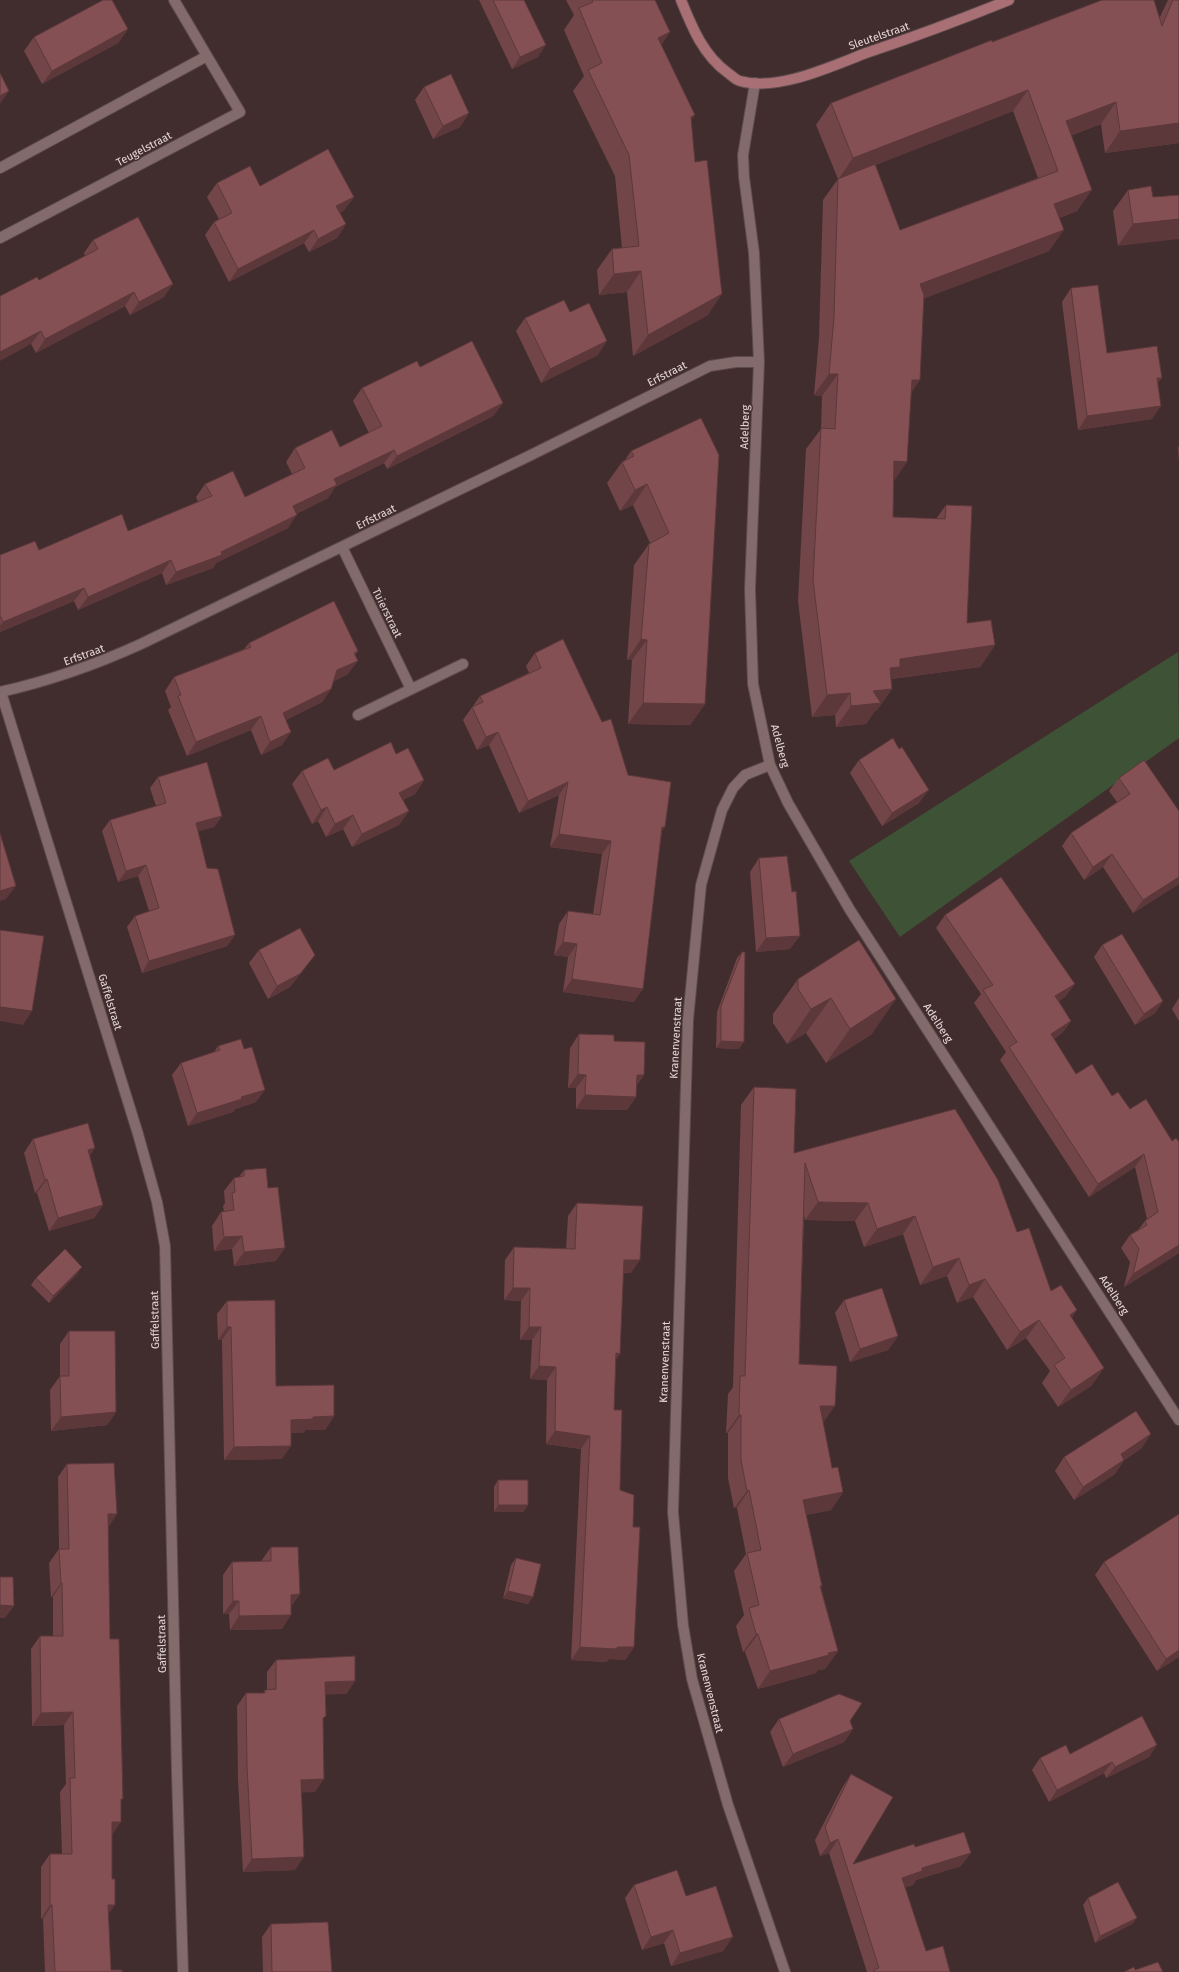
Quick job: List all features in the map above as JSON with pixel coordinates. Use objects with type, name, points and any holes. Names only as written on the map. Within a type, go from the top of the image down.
[{"type":"main road","points":[[681,0],[695,33],[708,55],[721,68],[739,81],[755,83]]},
{"type":"main road","name":"Sleutelstraat","points":[[755,83],[774,82],[817,71],[938,28],[1009,0]]},
{"type":"street","name":"Teugelstraat","points":[[0,238],[240,112],[174,0]]},
{"type":"street","points":[[0,168],[207,56]]},
{"type":"street","name":"Adelberg","points":[[755,83],[743,155],[744,177],[754,253],[759,362],[750,589],[753,684],[770,764],[788,803],[850,910],[1179,1420]]},
{"type":"street","name":"Erfstraat","points":[[1,692],[51,679],[95,665],[141,644],[532,456],[710,366],[736,362],[759,362]]},
{"type":"street","name":"Tuierstraat","points":[[342,547],[411,689]]},
{"type":"street","points":[[358,716],[463,664]]},
{"type":"street","name":"Gaffelstraat","points":[[1,692],[138,1134],[157,1202],[165,1246],[176,1758],[183,1972]]},
{"type":"street","name":"Kranenvenstraat","points":[[770,764],[745,776],[733,788],[722,810],[701,885],[688,1020],[673,1512],[683,1625],[692,1679],[728,1805],[785,1972]]},
{"type":"green space","points":[[1178,652],[1179,738],[900,937],[849,861]]},
{"type":"building","points":[[103,0],[112,0],[128,29],[52,71],[34,37]]},
{"type":"building","points":[[493,0],[524,0],[546,45],[520,57]]},
{"type":"building","points":[[592,0],[655,0],[670,32],[658,38],[695,115],[691,117],[695,162],[707,160],[722,294],[648,335],[641,271],[614,274],[612,249],[639,246],[629,155],[588,70],[602,63],[579,8],[593,2]]},
{"type":"building","points":[[1102,0],[1154,0],[1162,26],[1173,0],[1179,0],[1179,123],[1120,131],[1116,102],[1066,121],[1092,190],[1054,204],[1064,230],[920,284],[924,295],[920,380],[912,380],[907,462],[894,461],[893,517],[945,519],[946,505],[972,506],[967,623],[991,620],[995,645],[900,659],[900,667],[890,668],[892,689],[873,691],[881,703],[851,706],[850,693],[827,695],[813,580],[821,428],[835,429],[838,374],[829,374],[834,317],[838,179],[875,164],[900,230],[1058,171],[1028,90],[853,158],[831,103],[992,40],[992,42]]},
{"type":"building","points":[[0,73],[9,91],[0,96]]},
{"type":"building","points":[[451,74],[469,113],[443,126],[424,87]]},
{"type":"building","points":[[328,149],[354,197],[336,206],[346,224],[318,239],[314,230],[238,269],[214,222],[232,213],[217,183],[250,166],[260,186]]},
{"type":"building","points":[[1151,186],[1153,197],[1179,195],[1179,219],[1133,224],[1128,190]]},
{"type":"building","points":[[138,217],[173,284],[139,302],[134,292],[45,339],[41,331],[0,352],[0,296],[37,277],[39,280],[98,249],[93,240]]},
{"type":"building","points":[[1098,285],[1107,353],[1157,346],[1162,378],[1157,378],[1161,406],[1087,416],[1071,288]]},
{"type":"building","points":[[564,300],[570,312],[589,303],[607,341],[550,369],[525,318]]},
{"type":"building","points":[[472,341],[503,403],[397,456],[394,450],[334,479],[337,485],[293,506],[297,515],[221,552],[222,555],[176,572],[171,560],[88,597],[84,588],[3,622],[0,617],[0,555],[35,541],[39,550],[122,514],[128,531],[212,496],[205,484],[233,471],[245,497],[305,468],[295,448],[332,430],[340,447],[382,426],[362,388],[417,361],[420,367]]},
{"type":"building","points":[[701,418],[719,455],[705,704],[643,703],[647,640],[641,639],[649,544],[669,533],[647,484],[635,490],[622,462],[634,456],[631,451]]},
{"type":"building","points":[[334,601],[358,651],[354,653],[358,661],[337,670],[331,689],[283,713],[291,732],[270,742],[261,716],[196,742],[178,696],[181,695],[174,677],[251,647],[249,643]]},
{"type":"building","points":[[563,639],[602,722],[611,719],[628,775],[671,782],[665,827],[662,827],[643,989],[572,979],[577,944],[563,942],[568,911],[600,915],[611,841],[559,834],[568,782],[528,801],[498,732],[486,737],[472,707],[483,702],[480,696],[541,668],[535,653]]},
{"type":"building","points":[[893,738],[899,749],[902,747],[929,790],[892,813],[859,760]]},
{"type":"building","points":[[391,742],[396,754],[408,748],[424,780],[399,793],[409,811],[362,834],[353,815],[335,824],[327,807],[321,810],[302,771],[328,758],[334,770]]},
{"type":"building","points":[[1144,760],[1179,811],[1179,877],[1143,900],[1112,854],[1093,867],[1071,833],[1130,794],[1119,778]]},
{"type":"building","points":[[207,762],[222,816],[196,823],[207,868],[218,869],[235,935],[149,961],[135,916],[159,908],[146,865],[126,871],[110,820],[166,803],[158,777]]},
{"type":"building","points":[[0,833],[16,886],[0,891]]},
{"type":"building","points":[[787,856],[792,892],[796,891],[800,936],[766,938],[759,858]]},
{"type":"building","points":[[1001,877],[1075,984],[1055,996],[1071,1021],[1051,1034],[1076,1074],[1092,1064],[1112,1096],[1118,1092],[1130,1109],[1146,1099],[1172,1141],[1176,1138],[1179,1142],[1179,1245],[1133,1274],[1139,1249],[1130,1235],[1147,1225],[1145,1221],[1158,1212],[1144,1154],[1098,1184],[1009,1047],[1017,1042],[983,990],[993,985],[945,915]]},
{"type":"building","points":[[300,928],[315,955],[300,974],[277,986],[259,950]]},
{"type":"building","points":[[0,930],[44,936],[32,1011],[0,1007]]},
{"type":"building","points":[[1122,934],[1163,1001],[1144,1014],[1102,945]]},
{"type":"building","points":[[859,940],[896,999],[850,1029],[831,998],[811,1009],[798,989],[798,979]]},
{"type":"building","points":[[742,952],[745,952],[744,1042],[721,1041],[721,1006]]},
{"type":"building","points":[[579,1034],[614,1035],[614,1041],[645,1042],[644,1075],[637,1075],[636,1097],[585,1095],[586,1075],[578,1074]]},
{"type":"building","points":[[241,1039],[244,1049],[252,1047],[265,1090],[197,1113],[181,1063],[220,1050],[218,1046]]},
{"type":"building","points":[[754,1087],[796,1089],[794,1153],[955,1109],[998,1180],[1017,1232],[1029,1228],[1051,1291],[1061,1285],[1077,1310],[1070,1315],[1104,1368],[1071,1390],[1054,1365],[1065,1358],[1039,1320],[1020,1332],[985,1279],[969,1285],[959,1258],[933,1267],[915,1216],[877,1229],[868,1203],[818,1202],[805,1163],[799,1364],[837,1366],[835,1406],[820,1406],[832,1468],[838,1467],[843,1492],[803,1500],[822,1586],[820,1586],[838,1651],[828,1653],[829,1655],[770,1671],[758,1634],[756,1634],[749,1608],[759,1605],[747,1553],[761,1550],[749,1490],[747,1491],[741,1460],[741,1415],[739,1415],[740,1376],[745,1376]]},
{"type":"building","points":[[88,1123],[95,1148],[88,1150],[103,1205],[58,1218],[47,1179],[45,1180],[33,1139]]},
{"type":"building","points":[[266,1168],[268,1188],[278,1187],[285,1248],[244,1252],[242,1236],[224,1237],[221,1212],[234,1210],[232,1193],[235,1192],[234,1178],[244,1176],[244,1170]]},
{"type":"building","points":[[577,1203],[643,1206],[640,1260],[624,1260],[620,1354],[616,1353],[614,1410],[622,1410],[620,1490],[634,1495],[633,1527],[640,1527],[634,1647],[618,1647],[615,1649],[580,1647],[590,1436],[555,1431],[556,1367],[539,1366],[541,1327],[529,1327],[530,1288],[513,1288],[514,1247],[575,1249]]},
{"type":"building","points":[[65,1249],[82,1267],[53,1296],[36,1278]]},
{"type":"building","points":[[882,1288],[898,1336],[860,1349],[844,1300]]},
{"type":"building","points":[[275,1300],[276,1386],[334,1385],[334,1416],[291,1420],[291,1446],[234,1447],[231,1327],[227,1327],[227,1301]]},
{"type":"building","points":[[69,1331],[115,1331],[116,1412],[61,1417],[60,1376],[69,1376]]},
{"type":"building","points":[[1136,1411],[1151,1434],[1121,1454],[1124,1460],[1083,1487],[1064,1457]]},
{"type":"building","points":[[114,1463],[117,1514],[108,1514],[110,1639],[119,1639],[123,1799],[121,1799],[121,1822],[112,1822],[112,1879],[115,1879],[115,1905],[108,1905],[111,1970],[122,1970],[122,1972],[55,1972],[52,1905],[50,1905],[50,1854],[72,1854],[70,1778],[75,1778],[73,1712],[41,1713],[40,1636],[63,1636],[62,1583],[59,1549],[69,1549],[67,1464]]},
{"type":"building","points":[[498,1480],[528,1480],[528,1505],[498,1505]]},
{"type":"building","points":[[1179,1514],[1179,1650],[1166,1659],[1104,1562]]},
{"type":"building","points":[[271,1547],[298,1547],[300,1594],[291,1595],[291,1615],[239,1616],[239,1601],[233,1601],[232,1562],[271,1561]]},
{"type":"building","points":[[516,1558],[541,1564],[533,1597],[508,1591]]},
{"type":"building","points":[[0,1577],[13,1577],[14,1606],[0,1605]]},
{"type":"building","points":[[355,1656],[355,1681],[325,1682],[326,1716],[323,1718],[324,1779],[301,1780],[304,1857],[252,1859],[247,1766],[246,1693],[265,1693],[265,1690],[276,1689],[276,1660]]},
{"type":"building","points":[[839,1694],[862,1703],[850,1721],[853,1729],[793,1754],[779,1719]]},
{"type":"building","points":[[1142,1716],[1157,1745],[1115,1767],[1112,1762],[1057,1790],[1040,1758],[1066,1745],[1070,1754]]},
{"type":"building","points":[[851,1774],[893,1797],[853,1864],[914,1844],[915,1847],[964,1832],[971,1853],[922,1868],[922,1871],[902,1878],[926,1951],[943,1946],[950,1972],[874,1972],[874,1970],[879,1968],[838,1839],[830,1843],[825,1827]]},
{"type":"building","points":[[677,1870],[686,1896],[716,1886],[733,1937],[680,1953],[673,1930],[651,1937],[634,1885]]},
{"type":"building","points":[[1118,1882],[1137,1918],[1100,1936],[1088,1898]]},
{"type":"building","points":[[328,1922],[332,1972],[272,1972],[271,1924]]},
{"type":"building","points":[[1158,1962],[1163,1972],[1124,1972],[1134,1967],[1135,1970]]}]
